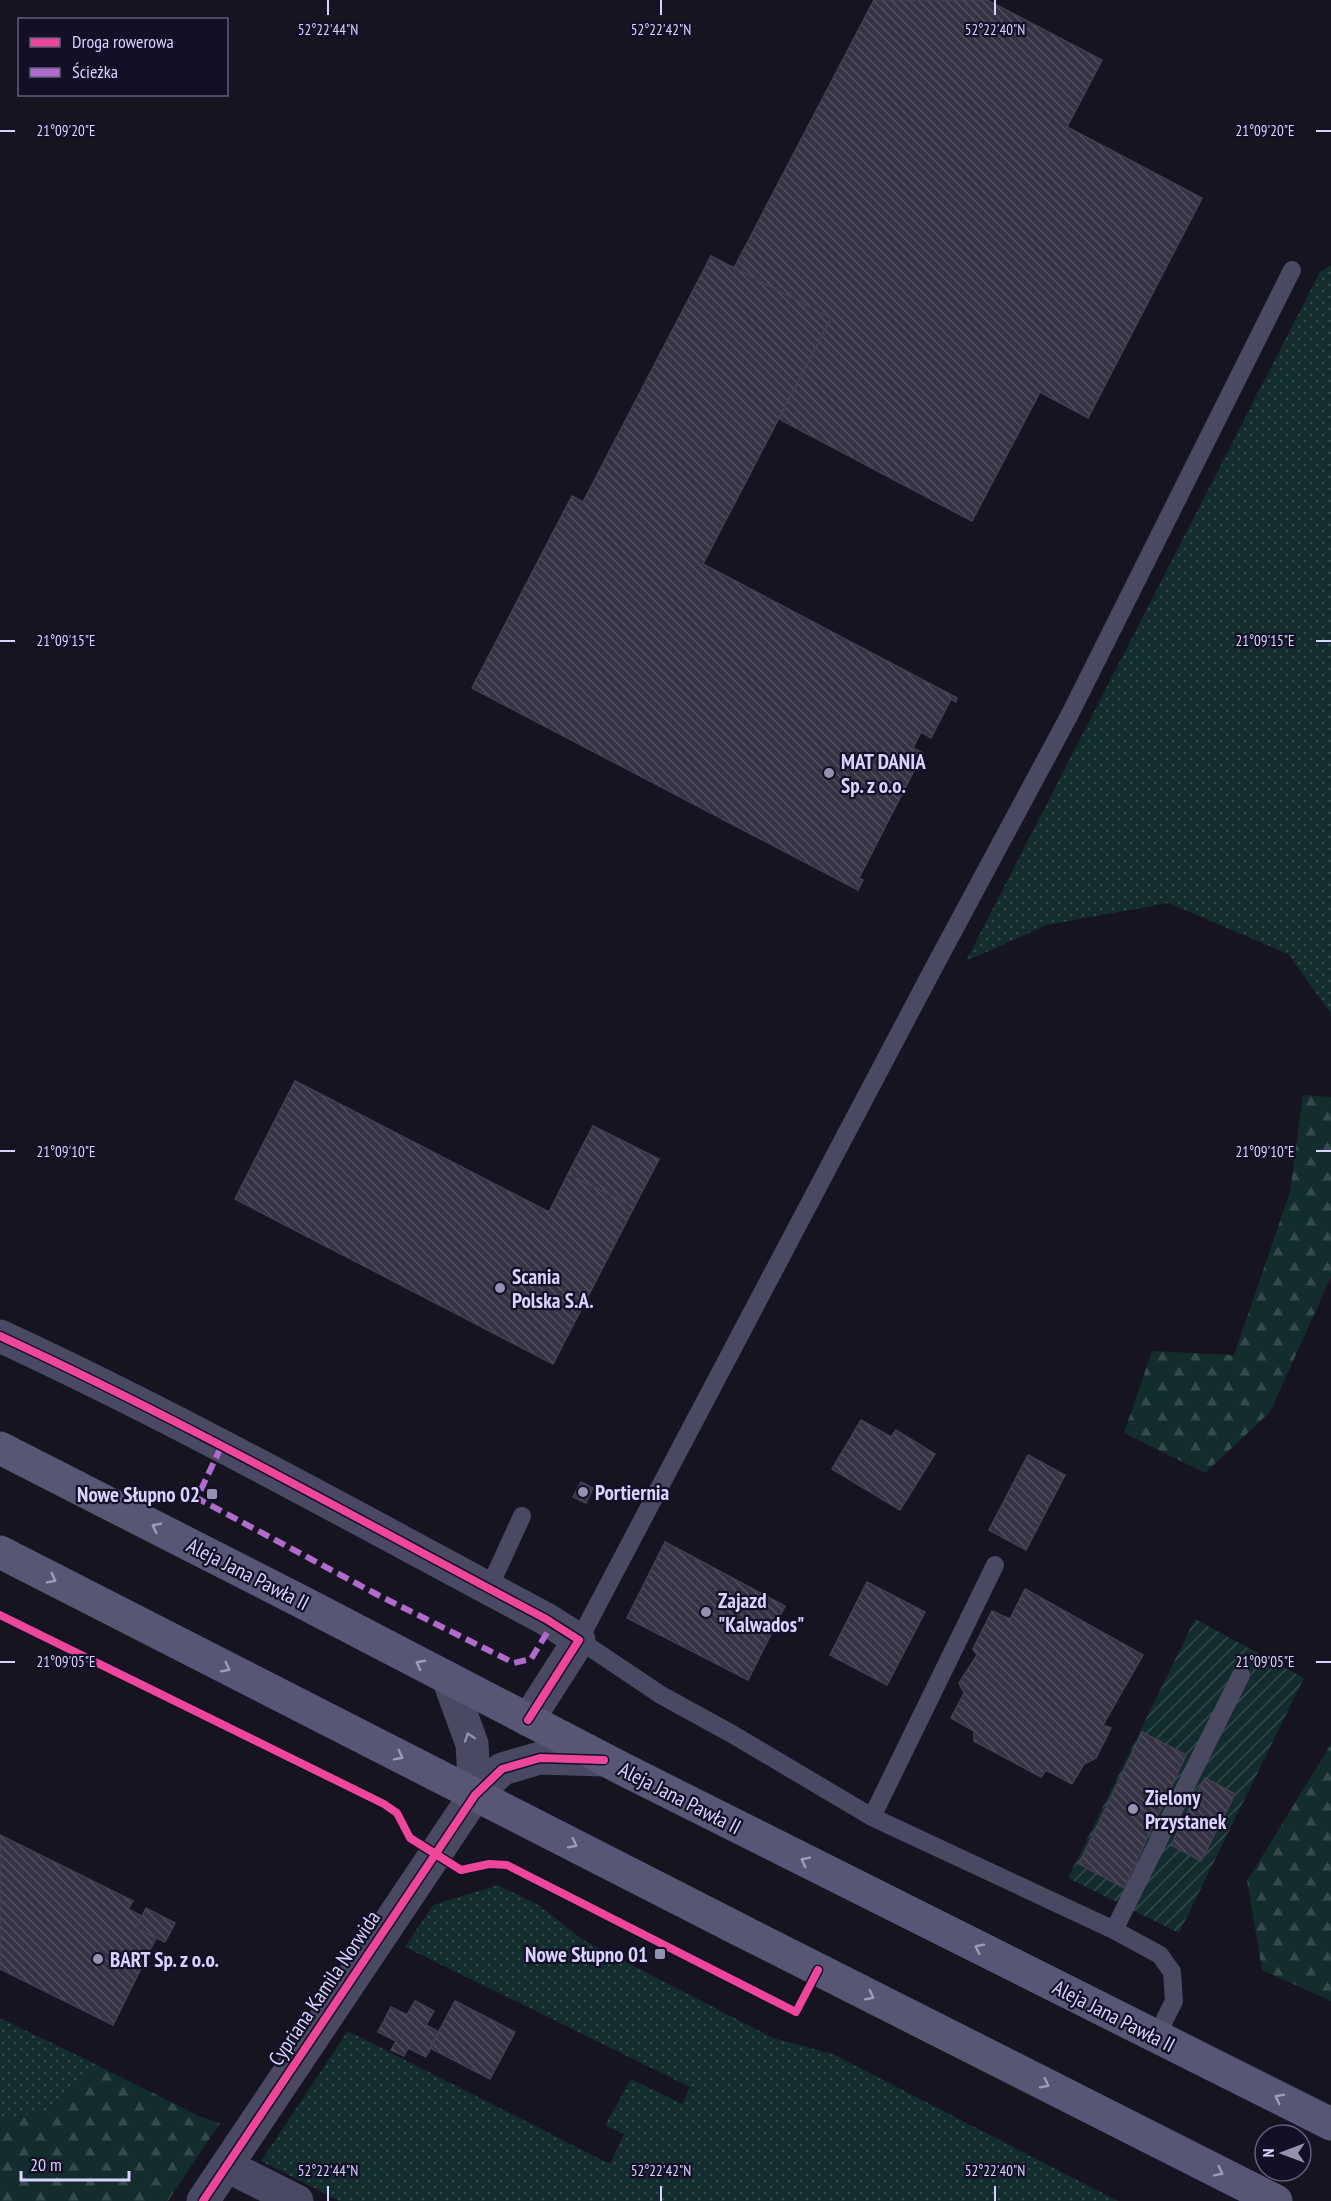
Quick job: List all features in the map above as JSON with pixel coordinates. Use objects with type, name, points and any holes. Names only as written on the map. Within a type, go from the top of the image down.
[{"type":"main road","name":"Aleja Jana Pawła II","points":[[0,1448],[604,1760],[1331,2124]]},
{"type":"main road","points":[[0,1552],[1276,2201]]},
{"type":"street","points":[[0,1336],[55,1361],[221,1447],[546,1618],[579,1640],[528,1720]]},
{"type":"street","points":[[448,1678],[472,1744],[475,1795]]},
{"type":"street","name":"Cypriana Kamila Norwida","points":[[203,2201],[475,1795],[502,1769],[540,1758],[604,1760]]},
{"type":"street","points":[[227,2166],[297,2201]]},
{"type":"lane","points":[[1156,2037],[1174,2001],[1172,1972],[1160,1955],[1114,1930],[872,1817],[661,1695],[579,1640],[920,992],[1070,714],[1292,270]]},
{"type":"lane","points":[[489,1588],[522,1516]]},
{"type":"lane","points":[[872,1817],[995,1565]]},
{"type":"lane","points":[[1114,1930],[1241,1675]]},
{"type":"green space","points":[[1331,265],[1331,1017],[1330,1012],[1288,954],[1169,903],[1047,925],[966,961],[1320,272]]},
{"type":"green space","points":[[1303,1095],[1331,1097],[1331,1277],[1270,1412],[1205,1473],[1124,1433],[1152,1351],[1234,1355],[1290,1192]]},
{"type":"green space","points":[[1195,1619],[1304,1678],[1179,1933],[1068,1878]]},
{"type":"green space","points":[[1331,1744],[1331,2001],[1262,1970],[1247,1881]]},
{"type":"green space","points":[[498,1885],[540,1906],[583,1940],[773,2038],[833,2054],[1118,2201],[339,2201],[261,2161],[348,2031],[610,2164],[624,2134],[605,2125],[631,2079],[682,2104],[690,2087],[405,1947],[433,1905]]},
{"type":"green space","points":[[0,2018],[93,2063],[62,2097],[45,2111],[0,2121]]},
{"type":"green space","points":[[93,2063],[199,2116],[220,2123],[168,2201],[0,2201],[0,2121],[45,2111],[62,2097]]},
{"type":"building","points":[[874,0],[987,0],[1102,60],[1067,127],[1202,198],[1088,418],[1040,392],[972,521],[779,419],[831,318],[734,268]]},
{"type":"building","points":[[711,256],[831,318],[703,564],[957,698],[956,702],[951,699],[931,738],[921,732],[913,748],[923,753],[859,878],[863,880],[858,890],[472,688],[572,496],[583,502]]},
{"type":"building","name":"Scania Polska S.A.","points":[[295,1081],[549,1212],[568,1174],[634,1207],[553,1364],[235,1199]]},
{"type":"building","points":[[593,1126],[659,1159],[634,1207],[568,1174]]},
{"type":"building","points":[[861,1420],[891,1437],[896,1430],[935,1454],[900,1510],[832,1469]]},
{"type":"building","points":[[1028,1455],[1065,1475],[1026,1550],[989,1530]]},
{"type":"building","name":"Portiernia","points":[[581,1482],[593,1488],[586,1503],[573,1497]]},
{"type":"building","name":"Zajazd \"Kalwados\"","points":[[665,1542],[785,1606],[748,1680],[627,1618]]},
{"type":"building","points":[[867,1582],[925,1612],[887,1685],[830,1655]]},
{"type":"building","points":[[1025,1589],[1143,1655],[1103,1725],[1111,1728],[1096,1758],[1084,1764],[1072,1784],[1046,1770],[1041,1777],[974,1741],[974,1731],[951,1718],[964,1693],[959,1683],[977,1655],[973,1649],[992,1611],[1010,1619]]},
{"type":"building","name":"Zielony Przystanek","points":[[1142,1732],[1186,1755],[1124,1888],[1079,1864]]},
{"type":"building","points":[[1205,1778],[1235,1794],[1201,1861],[1171,1845]]},
{"type":"building","points":[[0,1835],[133,1901],[128,1909],[142,1916],[136,1928],[156,1938],[113,2025],[0,1969]]},
{"type":"building","points":[[146,1908],[175,1923],[165,1942],[136,1928]]},
{"type":"building","points":[[415,2001],[434,2011],[426,2025],[439,2032],[426,2057],[408,2048],[404,2056],[391,2050],[396,2041],[378,2032],[391,2007],[407,2015]]},
{"type":"building","points":[[455,2001],[515,2032],[490,2079],[430,2048]]},
{"type":"marked path","points":[[221,1447],[197,1498],[378,1595],[514,1663],[531,1659],[553,1623]]},
{"type":"cycle path","points":[[0,1336],[138,1403],[275,1474],[546,1619],[579,1640],[528,1720]]},
{"type":"cycle path","points":[[0,1615],[384,1804],[397,1813],[410,1838],[461,1870],[489,1864],[507,1865],[796,2012],[818,1970]]},
{"type":"cycle path","points":[[203,2201],[475,1795],[502,1769],[540,1758],[604,1760]]},
{"type":"place","name":"MAT DANIA Sp. z o.o.","points":[[829,773]]},
{"type":"place","name":"Scania Polska S.A.","points":[[500,1288]]},
{"type":"place","name":"Portiernia","points":[[583,1492]]},
{"type":"place","name":"Nowe Słupno 02","points":[[212,1494]]},
{"type":"place","name":"Zajazd \"Kalwados\"","points":[[706,1612]]},
{"type":"place","name":"Zielony Przystanek","points":[[1133,1809]]},
{"type":"place","name":"Nowe Słupno 01","points":[[660,1954]]},
{"type":"place","name":"BART Sp. z o.o.","points":[[98,1959]]}]
